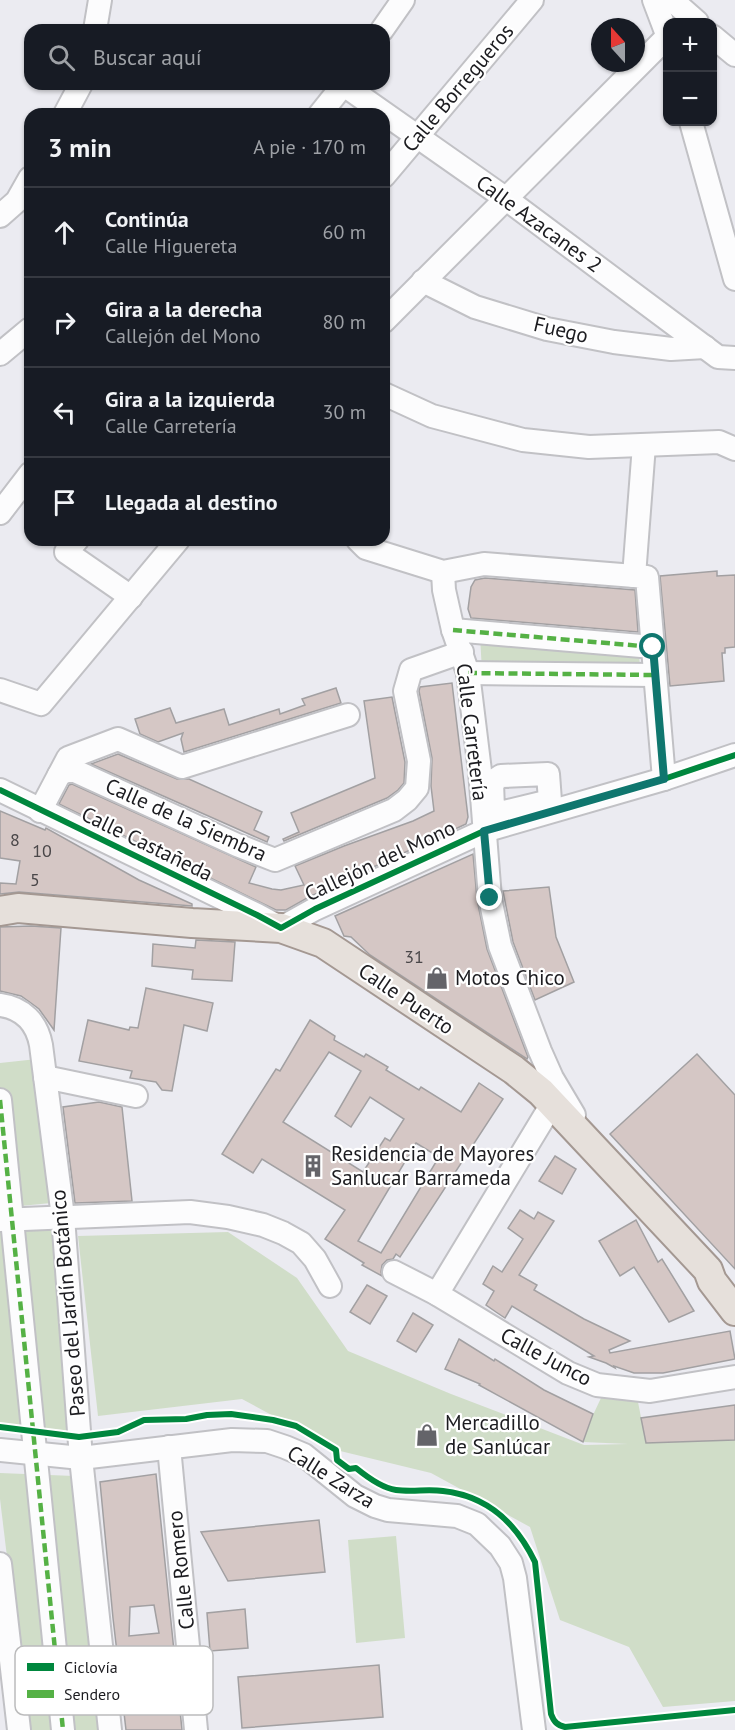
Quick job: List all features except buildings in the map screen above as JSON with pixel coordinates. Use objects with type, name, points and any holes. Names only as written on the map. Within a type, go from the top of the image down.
[{"type":"main road","name":"Calle Puerto","points":[[6,907],[281,928],[323,943],[514,1070],[576,1128],[708,1270],[735,1285]]},
{"type":"main road","name":"Calle Puerto","points":[[708,1270],[712,1281],[735,1311]]},
{"type":"street","points":[[96,24],[100,0]]},
{"type":"street","points":[[386,24],[404,0]]},
{"type":"street","name":"Calle Borregueros","points":[[390,169],[532,0]]},
{"type":"street","points":[[654,0],[663,25]]},
{"type":"street","points":[[390,315],[663,40]]},
{"type":"street","points":[[717,40],[735,55]]},
{"type":"street","points":[[67,108],[78,90]]},
{"type":"street","points":[[325,108],[339,90]]},
{"type":"street","name":"Calle Azacanes 2","points":[[352,90],[378,108]]},
{"type":"street","name":"Calle Azacanes 2","points":[[390,117],[506,198],[718,357],[735,358]]},
{"type":"street","points":[[692,126],[735,279]]},
{"type":"street","points":[[711,194],[735,224]]},
{"type":"street","points":[[0,216],[16,200]]},
{"type":"street","name":"Fuego","points":[[423,281],[475,307],[547,329],[614,342],[671,349],[705,347]]},
{"type":"street","points":[[0,354],[24,333]]},
{"type":"street","points":[[390,396],[432,416],[523,440],[589,447],[718,442],[735,449]]},
{"type":"street","points":[[644,445],[640,577],[653,647],[664,779]]},
{"type":"street","points":[[0,513],[24,482]]},
{"type":"street","points":[[72,546],[66,552],[131,597]]},
{"type":"street","points":[[0,690],[41,704],[173,546]]},
{"type":"street","points":[[364,546],[443,572],[484,564],[640,577]]},
{"type":"street","name":"Calle Carretería","points":[[443,572],[444,591],[453,630],[465,663],[480,771],[490,898],[500,946],[540,1051],[552,1078],[572,1111],[576,1128]]},
{"type":"street","points":[[453,630],[653,647]]},
{"type":"street","points":[[465,663],[655,675]]},
{"type":"street","name":"Calle de la Siembra","points":[[58,775],[66,771],[75,771],[275,860],[394,810],[412,794],[417,788],[418,761],[405,691],[411,670],[465,663]]},
{"type":"street","points":[[40,811],[68,758],[118,739],[182,767],[348,715]]},
{"type":"street","name":"Callejón del Mono","points":[[281,928],[315,909],[484,831],[664,779],[735,754]]},
{"type":"street","points":[[480,771],[556,769],[561,809]]},
{"type":"street","name":"Calle Castañeda","points":[[0,790],[281,928]]},
{"type":"street","name":"Callejón del Mono","points":[[315,909],[312,926],[323,943]]},
{"type":"street","name":"Paseo del Jardín Botánico","points":[[0,1005],[26,1015],[36,1028],[41,1045],[63,1217],[81,1458],[101,1646]]},
{"type":"street","points":[[45,1077],[136,1096]]},
{"type":"street","points":[[0,1100],[6,1219],[35,1453],[55,1646]]},
{"type":"street","points":[[436,1294],[552,1104]]},
{"type":"street","points":[[6,1219],[190,1212],[228,1217],[262,1225],[283,1233],[301,1244],[315,1259],[330,1286]]},
{"type":"street","name":"Calle Junco","points":[[394,1272],[436,1294],[567,1373],[597,1385],[650,1391],[735,1377]]},
{"type":"street","name":"Calle Zarza","points":[[0,1450],[81,1458],[232,1440],[267,1441],[304,1455],[355,1496],[375,1506],[388,1510],[457,1516],[477,1524],[500,1546],[511,1563],[515,1578],[534,1730]]},
{"type":"street","name":"Calle Romero","points":[[169,1447],[188,1646]]},
{"type":"street","points":[[0,1564],[15,1695]]},
{"type":"street","points":[[17,1715],[19,1730]]},
{"type":"street","points":[[61,1715],[63,1730]]},
{"type":"street","name":"Paseo del Jardín Botánico","points":[[108,1715],[110,1730]]},
{"type":"street","name":"Calle Romero","points":[[195,1715],[196,1730]]},
{"type":"green space","points":[[480,635],[639,655],[640,667],[482,672]]},
{"type":"green space","points":[[37,1059],[51,1203],[0,1208],[0,1063]]},
{"type":"green space","points":[[52,1228],[72,1431],[0,1424],[0,1231]]},
{"type":"green space","points":[[228,1232],[297,1278],[348,1351],[451,1394],[584,1445],[628,1444],[583,1442],[601,1398],[638,1402],[646,1443],[735,1440],[735,1701],[663,1707],[629,1647],[560,1620],[530,1527],[431,1473],[336,1450],[242,1399],[98,1416],[78,1236]]},
{"type":"green space","points":[[0,1473],[74,1476],[91,1646],[18,1646],[0,1499]]},
{"type":"green space","points":[[396,1536],[405,1638],[356,1643],[348,1540]]},
{"type":"green space","points":[[26,1715],[98,1715],[100,1730],[28,1730]]},
{"type":"marked path","points":[[453,630],[653,647]]},
{"type":"marked path","points":[[468,673],[655,675]]},
{"type":"marked path","points":[[0,1100],[55,1646]]},
{"type":"marked path","points":[[62,1715],[63,1730]]},
{"type":"cycle path","points":[[0,790],[281,928],[315,909],[484,831],[664,779],[735,755]]},
{"type":"cycle path","points":[[0,1427],[79,1437],[118,1432],[144,1420],[186,1419],[231,1414],[296,1426],[336,1450],[337,1460],[349,1469],[356,1468],[385,1487],[408,1491],[437,1490],[474,1499],[499,1514],[519,1535],[535,1562],[551,1714],[558,1724],[565,1727],[735,1710]]},
{"type":"place","name":"Motos Chico","points":[[437,978]]},
{"type":"place","name":"Residencia de Mayores Sanlucar Barrameda","points":[[313,1166]]},
{"type":"place","name":"Mercadillo de Sanlúcar","points":[[427,1435]]},
{"type":"route","points":[[490,898],[484,831],[664,779],[653,647]]}]
